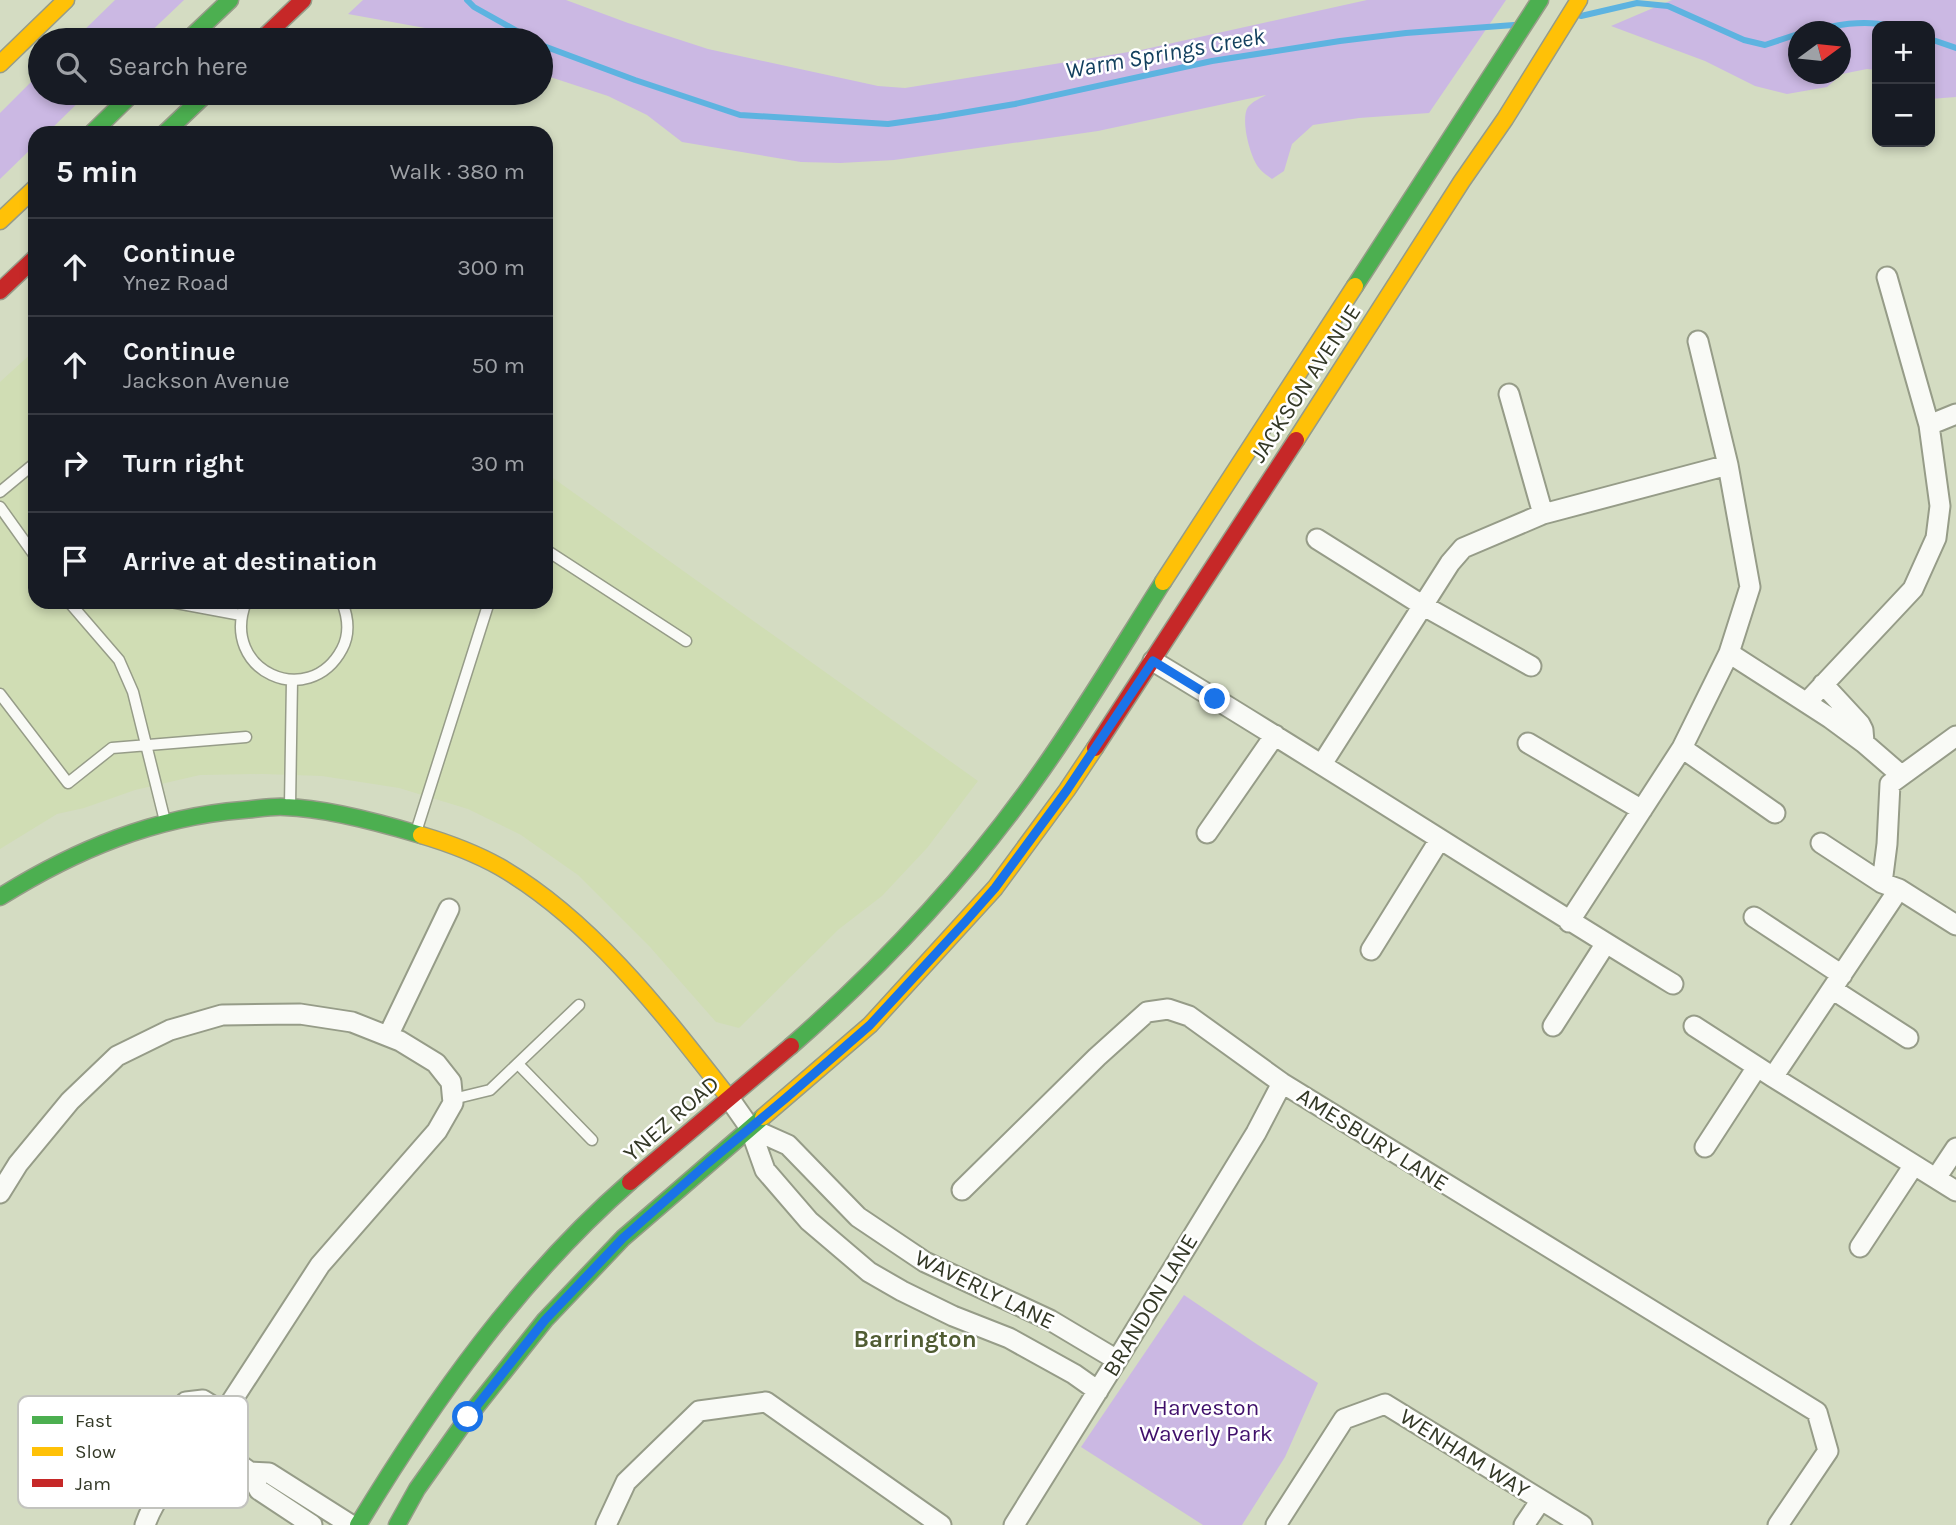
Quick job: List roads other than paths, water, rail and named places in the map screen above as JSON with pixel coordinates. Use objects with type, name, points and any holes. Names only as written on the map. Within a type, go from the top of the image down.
[{"type":"main road","points":[[37,28],[66,0]]},
{"type":"main road","points":[[201,28],[230,0]]},
{"type":"main road","name":"JACKSON AVENUE","points":[[750,1128],[870,1025],[907,987],[995,888],[1067,790],[1153,661],[1233,506],[1479,96],[1540,0]]},
{"type":"main road","name":"JACKSON AVENUE","points":[[1042,770],[1233,506],[1462,181],[1505,119],[1579,0]]},
{"type":"main road","points":[[274,28],[299,4]]},
{"type":"main road","points":[[0,64],[28,37]]},
{"type":"main road","points":[[99,126],[121,105]]},
{"type":"main road","points":[[172,126],[194,105]]},
{"type":"main road","points":[[0,221],[28,195]]},
{"type":"main road","points":[[0,291],[28,265]]},
{"type":"main road","name":"YNEZ ROAD","points":[[358,1525],[387,1475],[448,1387],[508,1309],[585,1225],[836,1007],[901,944],[990,841],[1042,770]]},
{"type":"main road","points":[[0,897],[21,883],[113,837],[165,821],[222,810],[290,807],[415,833],[480,857],[514,876],[543,897],[595,941],[633,979],[729,1098]]},
{"type":"main road","points":[[397,1525],[417,1489],[468,1417],[545,1320],[623,1238],[750,1128]]},
{"type":"street","points":[[1807,702],[1913,589],[1936,538],[1940,506],[1929,425],[1887,277]]},
{"type":"street","points":[[1569,922],[1682,748],[1729,653],[1749,587],[1728,465],[1698,341]]},
{"type":"street","points":[[1509,394],[1543,514]]},
{"type":"street","points":[[1929,425],[1956,414]]},
{"type":"street","points":[[1322,764],[1422,605],[1463,548],[1543,514],[1728,465]]},
{"type":"street","points":[[1317,539],[1422,605],[1531,666]]},
{"type":"street","points":[[1729,653],[1807,702],[1864,743],[1895,780]]},
{"type":"street","points":[[1153,661],[1322,764],[1569,922],[1673,984]]},
{"type":"street","points":[[1823,684],[1860,724],[1864,743]]},
{"type":"street","points":[[1207,833],[1275,735]]},
{"type":"street","points":[[1705,1147],[1837,982],[1890,886],[1887,844],[1895,780],[1956,736]]},
{"type":"street","points":[[1528,743],[1642,810]]},
{"type":"street","points":[[1682,748],[1775,813]]},
{"type":"street","points":[[1371,950],[1440,839]]},
{"type":"street","points":[[1821,843],[1956,925]]},
{"type":"street","points":[[388,1036],[449,909]]},
{"type":"street","points":[[1754,917],[1908,1038]]},
{"type":"street","points":[[1553,1026],[1606,943]]},
{"type":"street","name":"AMESBURY LANE","points":[[962,1190],[1097,1057],[1147,1012],[1168,1009],[1189,1016],[1282,1083],[1817,1412],[1828,1451],[1779,1525]]},
{"type":"street","points":[[0,1193],[19,1164],[70,1101],[117,1056],[170,1030],[222,1015],[300,1014],[352,1021],[388,1036],[436,1063],[451,1082],[453,1098],[453,1103],[437,1131],[320,1265],[235,1396]]},
{"type":"street","points":[[1694,1026],[1956,1191]]},
{"type":"street","name":"BRANDON LANE","points":[[1014,1525],[1248,1145],[1282,1083]]},
{"type":"street","points":[[729,1098],[750,1128]]},
{"type":"street","name":"WAVERLY LANE","points":[[750,1128],[788,1145],[858,1217],[925,1262],[1049,1320],[1117,1360]]},
{"type":"street","name":"WAVERLY LANE","points":[[750,1128],[765,1170],[808,1221],[869,1272],[953,1316],[1009,1338],[1074,1374],[1098,1391]]},
{"type":"street","points":[[1936,1178],[1956,1148]]},
{"type":"street","points":[[1860,1247],[1914,1165]]},
{"type":"street","points":[[606,1525],[626,1482],[699,1411],[766,1402],[941,1525]]},
{"type":"street","name":"WENHAM WAY","points":[[1276,1525],[1344,1419],[1385,1404],[1582,1525]]},
{"type":"street","points":[[312,1525],[259,1490],[250,1472],[269,1473],[351,1525]]},
{"type":"street","points":[[1524,1525],[1541,1500]]},
{"type":"street","points":[[145,1525],[153,1508]]},
{"type":"lane","points":[[0,492],[28,469]]},
{"type":"lane","points":[[0,507],[28,543]]},
{"type":"lane","points":[[553,555],[686,641]]},
{"type":"lane","points":[[75,609],[119,660],[134,692],[165,821]]},
{"type":"lane","points":[[209,609],[241,615]]},
{"type":"lane","points":[[243,609],[240,630],[243,646],[251,659],[263,670],[292,680],[309,678],[324,671],[336,660],[348,629],[345,609]]},
{"type":"lane","points":[[415,833],[487,609]]},
{"type":"lane","points":[[290,807],[292,680]]},
{"type":"lane","points":[[0,694],[68,783],[112,748],[247,737]]},
{"type":"lane","points":[[453,1098],[490,1090],[579,1005]]},
{"type":"lane","points":[[518,1064],[592,1140]]},
{"type":"waterway","name":"Warm Springs Creek","points":[[467,0],[474,7],[512,28]]},
{"type":"waterway","name":"Warm Springs Creek","points":[[1581,16],[1637,3],[1668,6],[1744,40],[1765,45],[1788,37]]},
{"type":"waterway","name":"Warm Springs Creek","points":[[1851,24],[1872,24]]},
{"type":"waterway","name":"Warm Springs Creek","points":[[553,49],[740,115],[888,124],[1015,104],[1212,61],[1406,33],[1514,25]]},
{"type":"waterway","name":"Warm Springs Creek","points":[[1935,41],[1956,48]]},
{"type":"district","name":"Barrington","points":[[915,1339]]},
{"type":"park label","name":"Harveston Waverly Park","points":[[1206,1420]]}]
